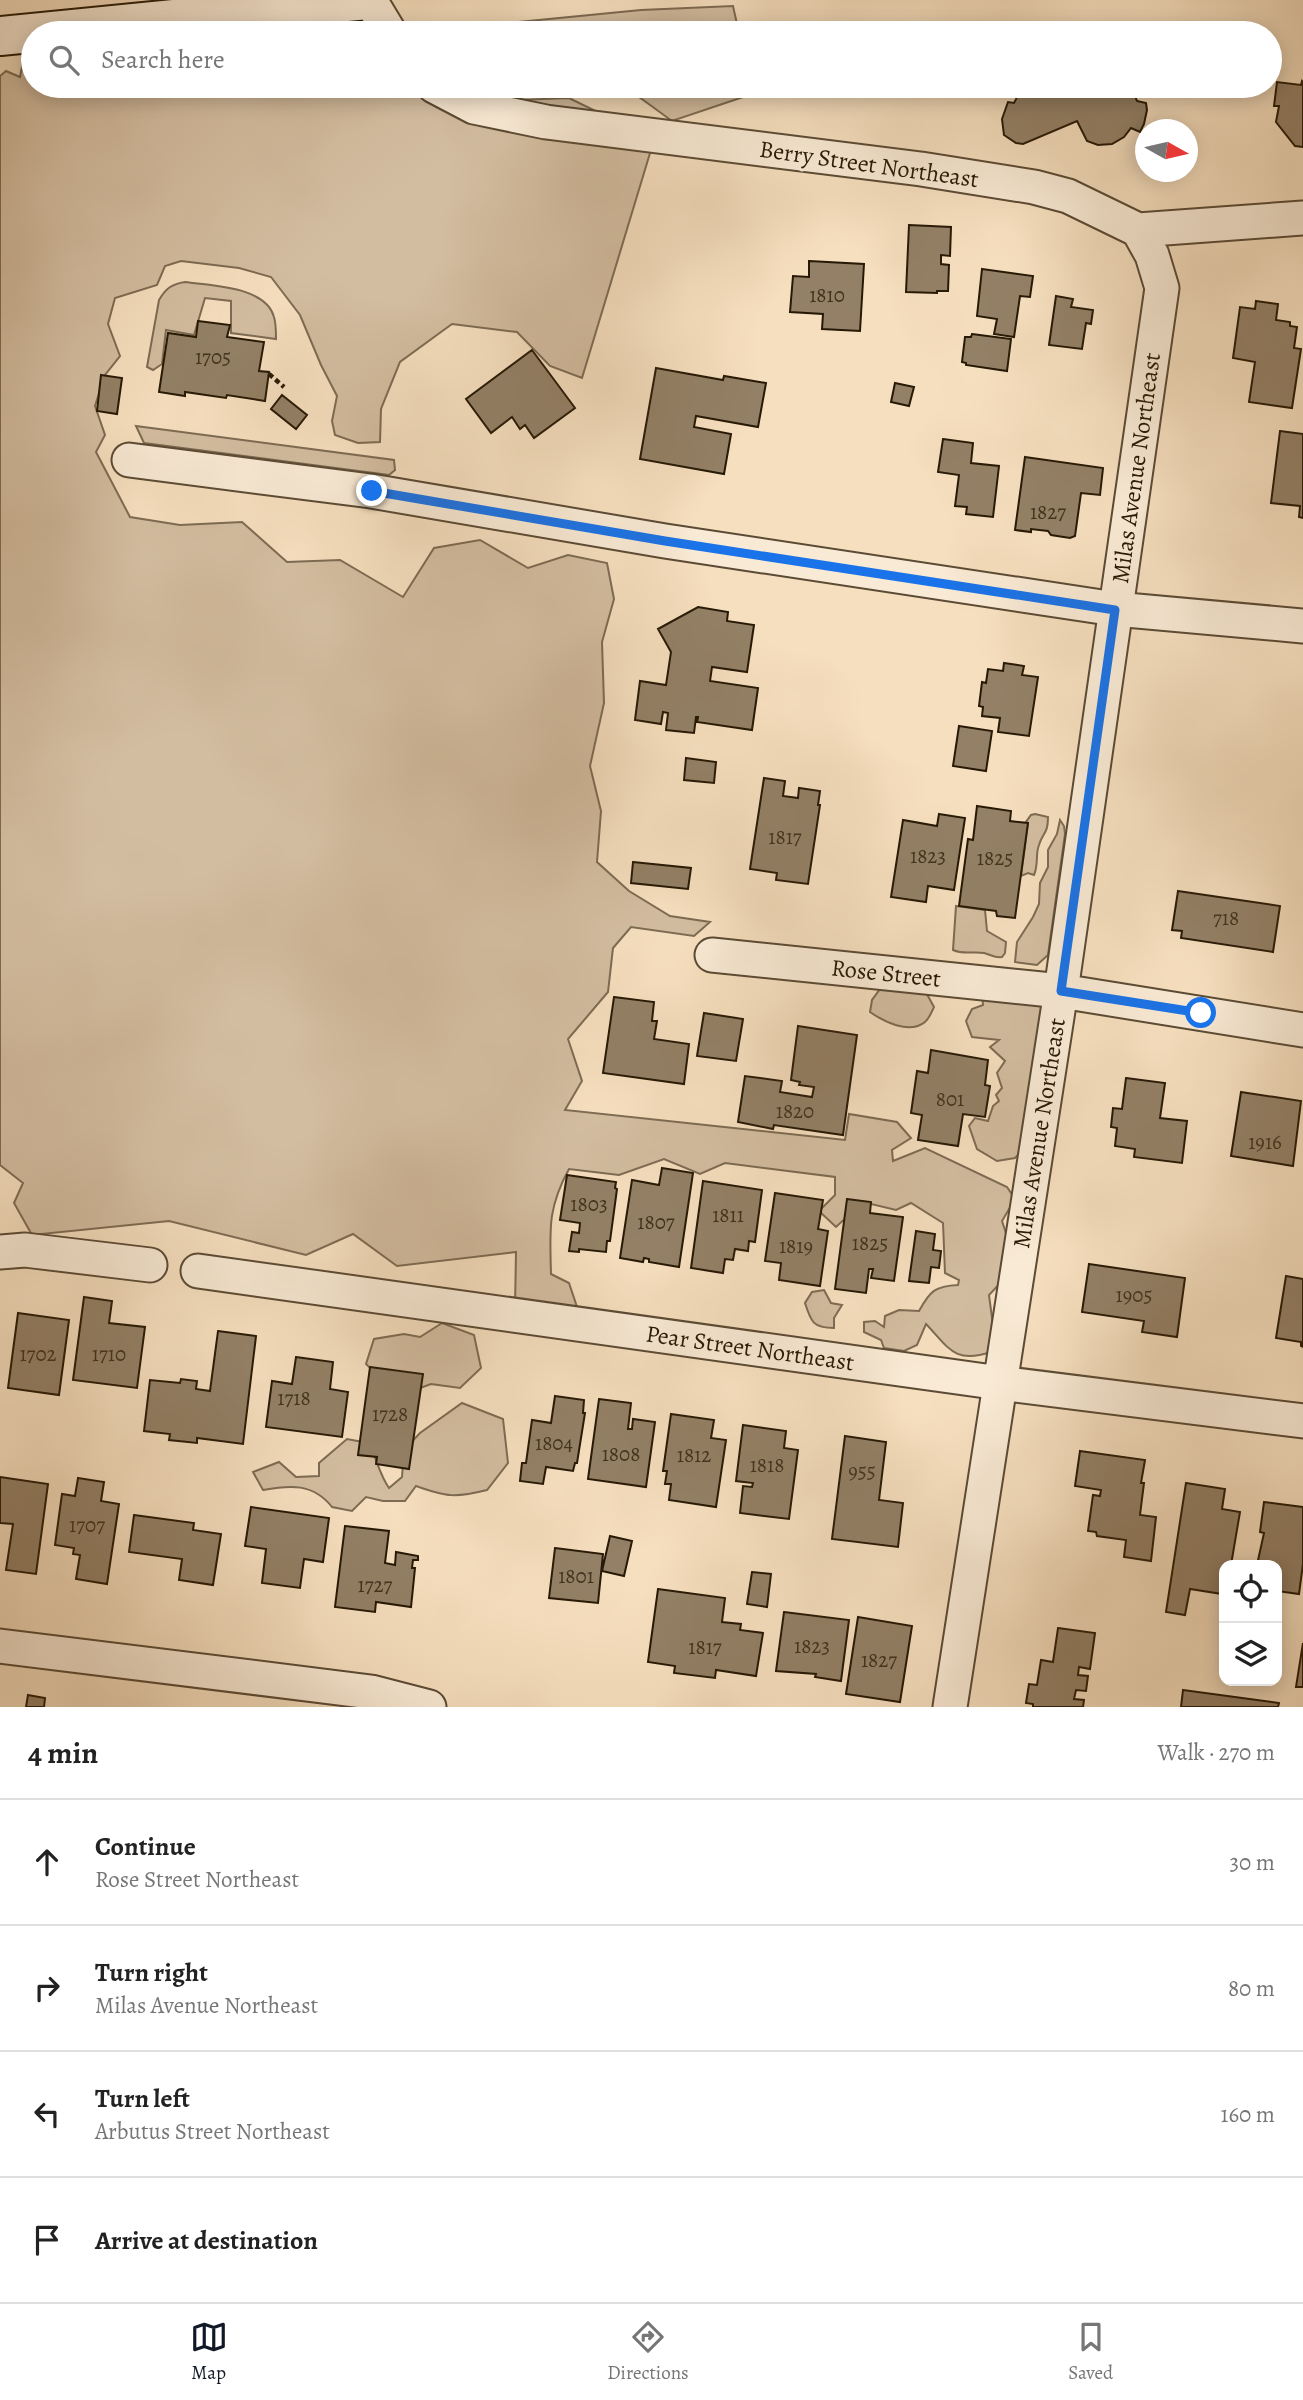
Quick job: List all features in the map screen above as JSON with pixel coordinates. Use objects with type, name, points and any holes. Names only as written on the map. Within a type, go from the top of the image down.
[{"type":"street","points":[[154,21],[369,0],[382,21]]},
{"type":"street","points":[[0,36],[21,34]]},
{"type":"street","name":"Berry Street Northeast","points":[[457,98],[474,107],[547,122],[921,169],[1034,187],[1068,196],[1138,230]]},
{"type":"street","points":[[1138,230],[1303,218]]},
{"type":"street","name":"Milas Avenue Northeast","points":[[950,1707],[1061,991],[1162,288],[1152,255],[1138,230]]},
{"type":"street","points":[[129,460],[372,491],[665,541],[1115,610],[1303,626]]},
{"type":"street","name":"Rose Street","points":[[712,955],[1061,991],[1303,1030]]},
{"type":"street","points":[[0,1252],[25,1250],[150,1265]]},
{"type":"street","name":"Pear Street Northeast","points":[[198,1271],[1000,1383],[1303,1421]]},
{"type":"street","points":[[0,1646],[371,1692],[429,1707]]},
{"type":"path","points":[[269,374],[284,387]]},
{"type":"shaded area","points":[[733,6],[736,21],[528,21],[641,10]]},
{"type":"shaded area","points":[[6,71],[20,77],[21,72],[21,98],[475,98],[470,115],[517,100],[569,98],[616,121],[660,120],[582,378],[550,366],[517,332],[452,324],[400,362],[381,409],[380,442],[358,443],[335,435],[332,421],[337,396],[300,315],[271,277],[239,268],[181,261],[165,266],[157,285],[115,298],[108,324],[120,356],[105,375],[95,406],[105,435],[96,452],[130,517],[180,525],[242,522],[287,562],[340,560],[403,597],[434,548],[480,540],[528,568],[568,555],[607,563],[614,599],[602,642],[604,703],[590,766],[601,811],[597,862],[629,891],[670,916],[710,922],[694,936],[631,927],[613,948],[608,992],[568,1039],[582,1081],[565,1110],[845,1140],[849,1114],[897,1122],[911,1138],[892,1150],[893,1161],[925,1148],[1007,1187],[1015,1199],[1002,1221],[1010,1245],[1005,1278],[989,1295],[994,1333],[991,1352],[968,1356],[953,1352],[926,1324],[917,1345],[904,1351],[884,1348],[881,1340],[864,1332],[864,1322],[875,1321],[884,1327],[885,1316],[899,1310],[919,1311],[934,1291],[958,1285],[959,1280],[945,1273],[943,1223],[911,1203],[896,1210],[863,1202],[836,1227],[819,1211],[835,1195],[835,1177],[725,1163],[700,1174],[664,1159],[619,1175],[569,1169],[553,1208],[550,1232],[551,1274],[569,1283],[580,1316],[515,1307],[516,1252],[397,1266],[353,1234],[306,1255],[169,1221],[32,1235],[14,1203],[23,1183],[0,1165],[0,76]]},
{"type":"shaded area","points":[[640,98],[740,98],[672,121]]},
{"type":"shaded area","points":[[185,282],[236,289],[260,299],[269,307],[274,317],[276,339],[231,333],[231,301],[205,298],[194,335],[166,330],[162,364],[153,370],[147,367],[159,300],[170,287]]},
{"type":"shaded area","points":[[136,426],[394,460],[395,470],[389,475],[144,443]]},
{"type":"shaded area","points":[[1035,814],[1048,817],[1047,827],[1038,849],[1034,875],[1028,873],[1021,876],[1026,822]]},
{"type":"shaded area","points":[[1060,820],[1065,834],[1048,955],[1037,965],[1015,962],[1017,942],[1039,904],[1040,883],[1048,867],[1048,850],[1057,834]]},
{"type":"shaded area","points":[[956,906],[985,910],[987,931],[1006,942],[1002,957],[953,950]]},
{"type":"shaded area","points":[[883,985],[923,987],[934,1007],[928,1019],[919,1026],[904,1027],[889,1023],[870,1012],[872,1000]]},
{"type":"shaded area","points":[[982,994],[1050,997],[1030,1143],[1015,1158],[997,1161],[977,1149],[969,1126],[975,1118],[988,1121],[993,1106],[999,1101],[996,1095],[1002,1088],[997,1073],[1005,1061],[990,1047],[999,1040],[972,1037],[966,1021],[972,1009],[983,1005]]},
{"type":"shaded area","points":[[824,1290],[831,1303],[842,1305],[834,1318],[834,1328],[821,1327],[814,1323],[805,1303],[812,1292]]},
{"type":"shaded area","points":[[442,1323],[474,1335],[481,1368],[460,1388],[431,1384],[412,1391],[393,1390],[366,1364],[374,1339],[404,1334],[420,1337]]},
{"type":"shaded area","points":[[462,1403],[503,1419],[508,1463],[487,1490],[451,1495],[416,1486],[405,1501],[383,1501],[366,1497],[352,1511],[332,1507],[325,1499],[309,1490],[282,1487],[263,1490],[253,1472],[279,1462],[296,1477],[319,1476],[319,1463],[347,1439],[368,1443],[389,1488],[402,1477],[404,1450],[420,1433]]},
{"type":"building","points":[[1302,81],[1303,147],[1295,146],[1276,122],[1279,106],[1274,106],[1275,98],[1282,98],[1282,83],[1301,85]]},
{"type":"building","points":[[1017,98],[1136,98],[1137,101],[1146,103],[1147,110],[1145,119],[1135,119],[1135,130],[1131,128],[1124,137],[1112,144],[1098,145],[1087,141],[1077,121],[1023,144],[1004,135],[1002,119],[1008,102],[1014,103]]},
{"type":"building","points":[[909,225],[951,227],[950,256],[941,255],[941,264],[949,265],[948,291],[906,292]]},
{"type":"building","points":[[809,261],[864,264],[860,331],[822,329],[823,314],[790,312],[793,276],[809,277]]},
{"type":"building","points":[[982,269],[1033,276],[1030,297],[1020,296],[1014,337],[994,334],[997,319],[977,316]]},
{"type":"building","points":[[1056,296],[1073,299],[1071,307],[1093,310],[1091,324],[1086,323],[1082,349],[1049,345]]},
{"type":"building","points":[[1256,301],[1278,304],[1276,320],[1290,322],[1290,326],[1297,327],[1294,348],[1301,349],[1292,408],[1249,402],[1255,362],[1233,358],[1240,307],[1255,309]]},
{"type":"building","points":[[198,321],[230,325],[227,337],[264,342],[259,371],[269,372],[265,401],[227,395],[226,398],[185,392],[185,396],[159,392],[168,333],[196,337]]},
{"type":"building","points":[[972,334],[1011,339],[1007,371],[966,365],[962,362],[965,337],[971,337]]},
{"type":"building","points":[[532,350],[575,408],[534,438],[525,425],[520,429],[512,417],[491,433],[466,399]]},
{"type":"building","points":[[656,368],[723,380],[724,376],[766,383],[758,427],[696,416],[694,427],[731,434],[724,474],[640,459]]},
{"type":"building","points":[[101,375],[122,378],[117,414],[97,411]]},
{"type":"building","points":[[895,383],[914,387],[909,406],[891,402]]},
{"type":"building","points":[[282,395],[307,415],[296,429],[271,409]]},
{"type":"building","points":[[1280,431],[1303,434],[1303,518],[1299,517],[1300,506],[1271,503]]},
{"type":"building","points":[[943,439],[973,443],[971,463],[999,466],[993,517],[966,514],[967,507],[955,506],[959,475],[938,472]]},
{"type":"building","points":[[1025,457],[1103,468],[1100,495],[1081,493],[1075,536],[1070,538],[1051,535],[1048,531],[1031,529],[1031,532],[1015,530]]},
{"type":"building","points":[[698,607],[728,612],[727,621],[754,625],[747,672],[712,667],[710,681],[758,688],[752,730],[697,722],[696,717],[694,733],[666,730],[668,713],[663,712],[661,724],[635,720],[640,681],[666,685],[671,652],[658,629]]},
{"type":"building","points":[[1004,663],[1024,666],[1022,675],[1038,677],[1029,736],[998,732],[1000,718],[982,716],[983,707],[979,706],[982,682],[986,683],[988,669],[1003,671]]},
{"type":"building","points":[[959,726],[992,731],[986,771],[953,766]]},
{"type":"building","points":[[686,758],[716,762],[714,783],[684,780]]},
{"type":"building","points":[[764,778],[785,781],[783,796],[798,798],[799,788],[820,791],[808,884],[776,880],[777,873],[750,869]]},
{"type":"building","points":[[977,806],[1011,811],[1010,821],[1028,823],[1015,918],[997,916],[996,911],[959,906],[968,839],[973,840]]},
{"type":"building","points":[[939,814],[965,818],[954,890],[928,886],[926,902],[891,897],[903,820],[937,826]]},
{"type":"building","points":[[633,862],[691,868],[688,889],[631,883]]},
{"type":"building","points":[[1178,891],[1280,906],[1273,952],[1181,938],[1182,931],[1172,930]]},
{"type":"building","points":[[614,997],[654,1002],[652,1021],[657,1021],[654,1039],[689,1044],[684,1084],[603,1073]]},
{"type":"building","points":[[704,1013],[743,1019],[736,1061],[697,1056]]},
{"type":"building","points":[[798,1026],[857,1035],[843,1135],[774,1125],[773,1129],[738,1122],[745,1076],[782,1081],[780,1092],[812,1097],[814,1087],[799,1085],[800,1082],[791,1080]]},
{"type":"building","points":[[931,1050],[988,1060],[985,1085],[990,1086],[985,1117],[963,1114],[958,1146],[918,1140],[922,1115],[911,1113],[917,1071],[928,1073]]},
{"type":"building","points":[[1126,1078],[1165,1083],[1160,1118],[1187,1121],[1182,1163],[1134,1157],[1135,1149],[1115,1146],[1117,1128],[1111,1127],[1113,1108],[1122,1109]]},
{"type":"building","points":[[1241,1092],[1301,1101],[1293,1166],[1231,1156]]},
{"type":"building","points":[[662,1168],[693,1173],[679,1267],[649,1262],[649,1259],[644,1258],[643,1262],[620,1258],[632,1180],[659,1185]]},
{"type":"building","points":[[567,1175],[616,1182],[610,1241],[607,1241],[606,1252],[579,1249],[579,1252],[569,1251],[572,1232],[579,1233],[580,1223],[560,1220]]},
{"type":"building","points":[[703,1181],[762,1190],[755,1242],[749,1241],[748,1251],[735,1249],[733,1260],[725,1259],[723,1273],[691,1268]]},
{"type":"building","points":[[775,1193],[823,1200],[818,1229],[828,1231],[820,1286],[779,1280],[781,1263],[765,1261]]},
{"type":"building","points":[[847,1199],[871,1202],[870,1213],[903,1217],[894,1281],[871,1278],[873,1269],[869,1269],[866,1293],[835,1289]]},
{"type":"building","points":[[916,1231],[935,1234],[933,1250],[941,1251],[939,1268],[931,1267],[929,1283],[909,1281]]},
{"type":"building","points":[[1089,1264],[1185,1278],[1177,1337],[1142,1332],[1144,1321],[1082,1312]]},
{"type":"building","points":[[1286,1276],[1303,1279],[1303,1347],[1301,1342],[1276,1338]]},
{"type":"building","points":[[84,1297],[112,1301],[109,1323],[145,1327],[137,1388],[73,1380]]},
{"type":"building","points":[[18,1313],[69,1320],[59,1395],[8,1388]]},
{"type":"building","points":[[218,1331],[256,1336],[243,1444],[197,1438],[197,1443],[169,1440],[170,1434],[144,1431],[150,1380],[180,1383],[181,1379],[197,1381],[196,1389],[210,1391]]},
{"type":"building","points":[[296,1357],[333,1362],[330,1389],[348,1392],[342,1437],[266,1427],[272,1381],[292,1384]]},
{"type":"building","points":[[370,1367],[423,1374],[409,1469],[376,1464],[377,1457],[358,1455]]},
{"type":"building","points":[[555,1396],[584,1400],[585,1413],[577,1463],[573,1471],[546,1467],[543,1484],[520,1481],[522,1463],[526,1463],[532,1420],[551,1423]]},
{"type":"building","points":[[599,1399],[631,1403],[628,1429],[632,1429],[633,1419],[655,1422],[646,1487],[588,1479]]},
{"type":"building","points":[[671,1414],[714,1420],[711,1438],[726,1440],[716,1507],[669,1500],[671,1484],[665,1484],[667,1471],[663,1471]]},
{"type":"building","points":[[743,1425],[786,1431],[784,1448],[798,1450],[789,1519],[740,1513],[743,1486],[752,1487],[753,1483],[736,1481]]},
{"type":"building","points":[[845,1436],[886,1442],[879,1500],[903,1503],[898,1547],[832,1539]]},
{"type":"building","points":[[1080,1451],[1145,1460],[1140,1515],[1156,1517],[1151,1561],[1124,1557],[1126,1540],[1097,1536],[1096,1532],[1088,1531],[1093,1495],[1100,1496],[1101,1490],[1075,1486]]},
{"type":"building","points":[[0,1477],[48,1484],[36,1574],[6,1570],[13,1524],[0,1523]]},
{"type":"building","points":[[78,1478],[104,1482],[101,1501],[119,1504],[107,1584],[76,1579],[80,1555],[73,1554],[74,1548],[55,1545],[62,1494],[75,1496]]},
{"type":"building","points":[[1186,1483],[1225,1489],[1222,1509],[1240,1512],[1232,1560],[1219,1560],[1219,1594],[1190,1589],[1185,1615],[1166,1612]]},
{"type":"building","points":[[1264,1502],[1303,1507],[1303,1564],[1299,1594],[1282,1592],[1282,1560],[1258,1560],[1264,1533],[1260,1532]]},
{"type":"building","points":[[251,1507],[329,1518],[323,1562],[304,1559],[300,1588],[262,1583],[266,1549],[245,1546]]},
{"type":"building","points":[[134,1515],[194,1523],[193,1530],[221,1534],[213,1585],[179,1580],[182,1559],[129,1552]]},
{"type":"building","points":[[345,1526],[389,1531],[385,1563],[395,1565],[396,1552],[418,1556],[418,1560],[413,1560],[412,1568],[415,1568],[411,1607],[376,1602],[375,1612],[335,1607]]},
{"type":"building","points":[[610,1536],[632,1541],[624,1576],[602,1571]]},
{"type":"building","points":[[555,1548],[603,1554],[598,1603],[549,1598]]},
{"type":"building","points":[[752,1572],[771,1574],[767,1607],[747,1604]]},
{"type":"building","points":[[658,1589],[725,1598],[722,1622],[741,1624],[740,1630],[763,1633],[756,1676],[716,1670],[715,1678],[674,1673],[675,1666],[648,1662]]},
{"type":"building","points":[[784,1612],[849,1620],[841,1681],[815,1677],[816,1674],[776,1671]]},
{"type":"building","points":[[858,1617],[912,1626],[900,1702],[846,1694]]},
{"type":"building","points":[[1058,1628],[1095,1633],[1090,1669],[1079,1667],[1078,1675],[1088,1676],[1086,1691],[1076,1690],[1074,1699],[1084,1700],[1083,1707],[1033,1707],[1033,1704],[1026,1703],[1029,1684],[1037,1685],[1041,1660],[1053,1662]]},
{"type":"building","points":[[1303,1643],[1303,1687],[1296,1687]]},
{"type":"building","points":[[1183,1690],[1279,1703],[1278,1707],[1181,1707]]},
{"type":"building","points":[[28,1695],[45,1698],[44,1707],[26,1707]]},
{"type":"route","points":[[372,491],[665,541],[1115,610],[1061,991],[1201,1013]]}]
